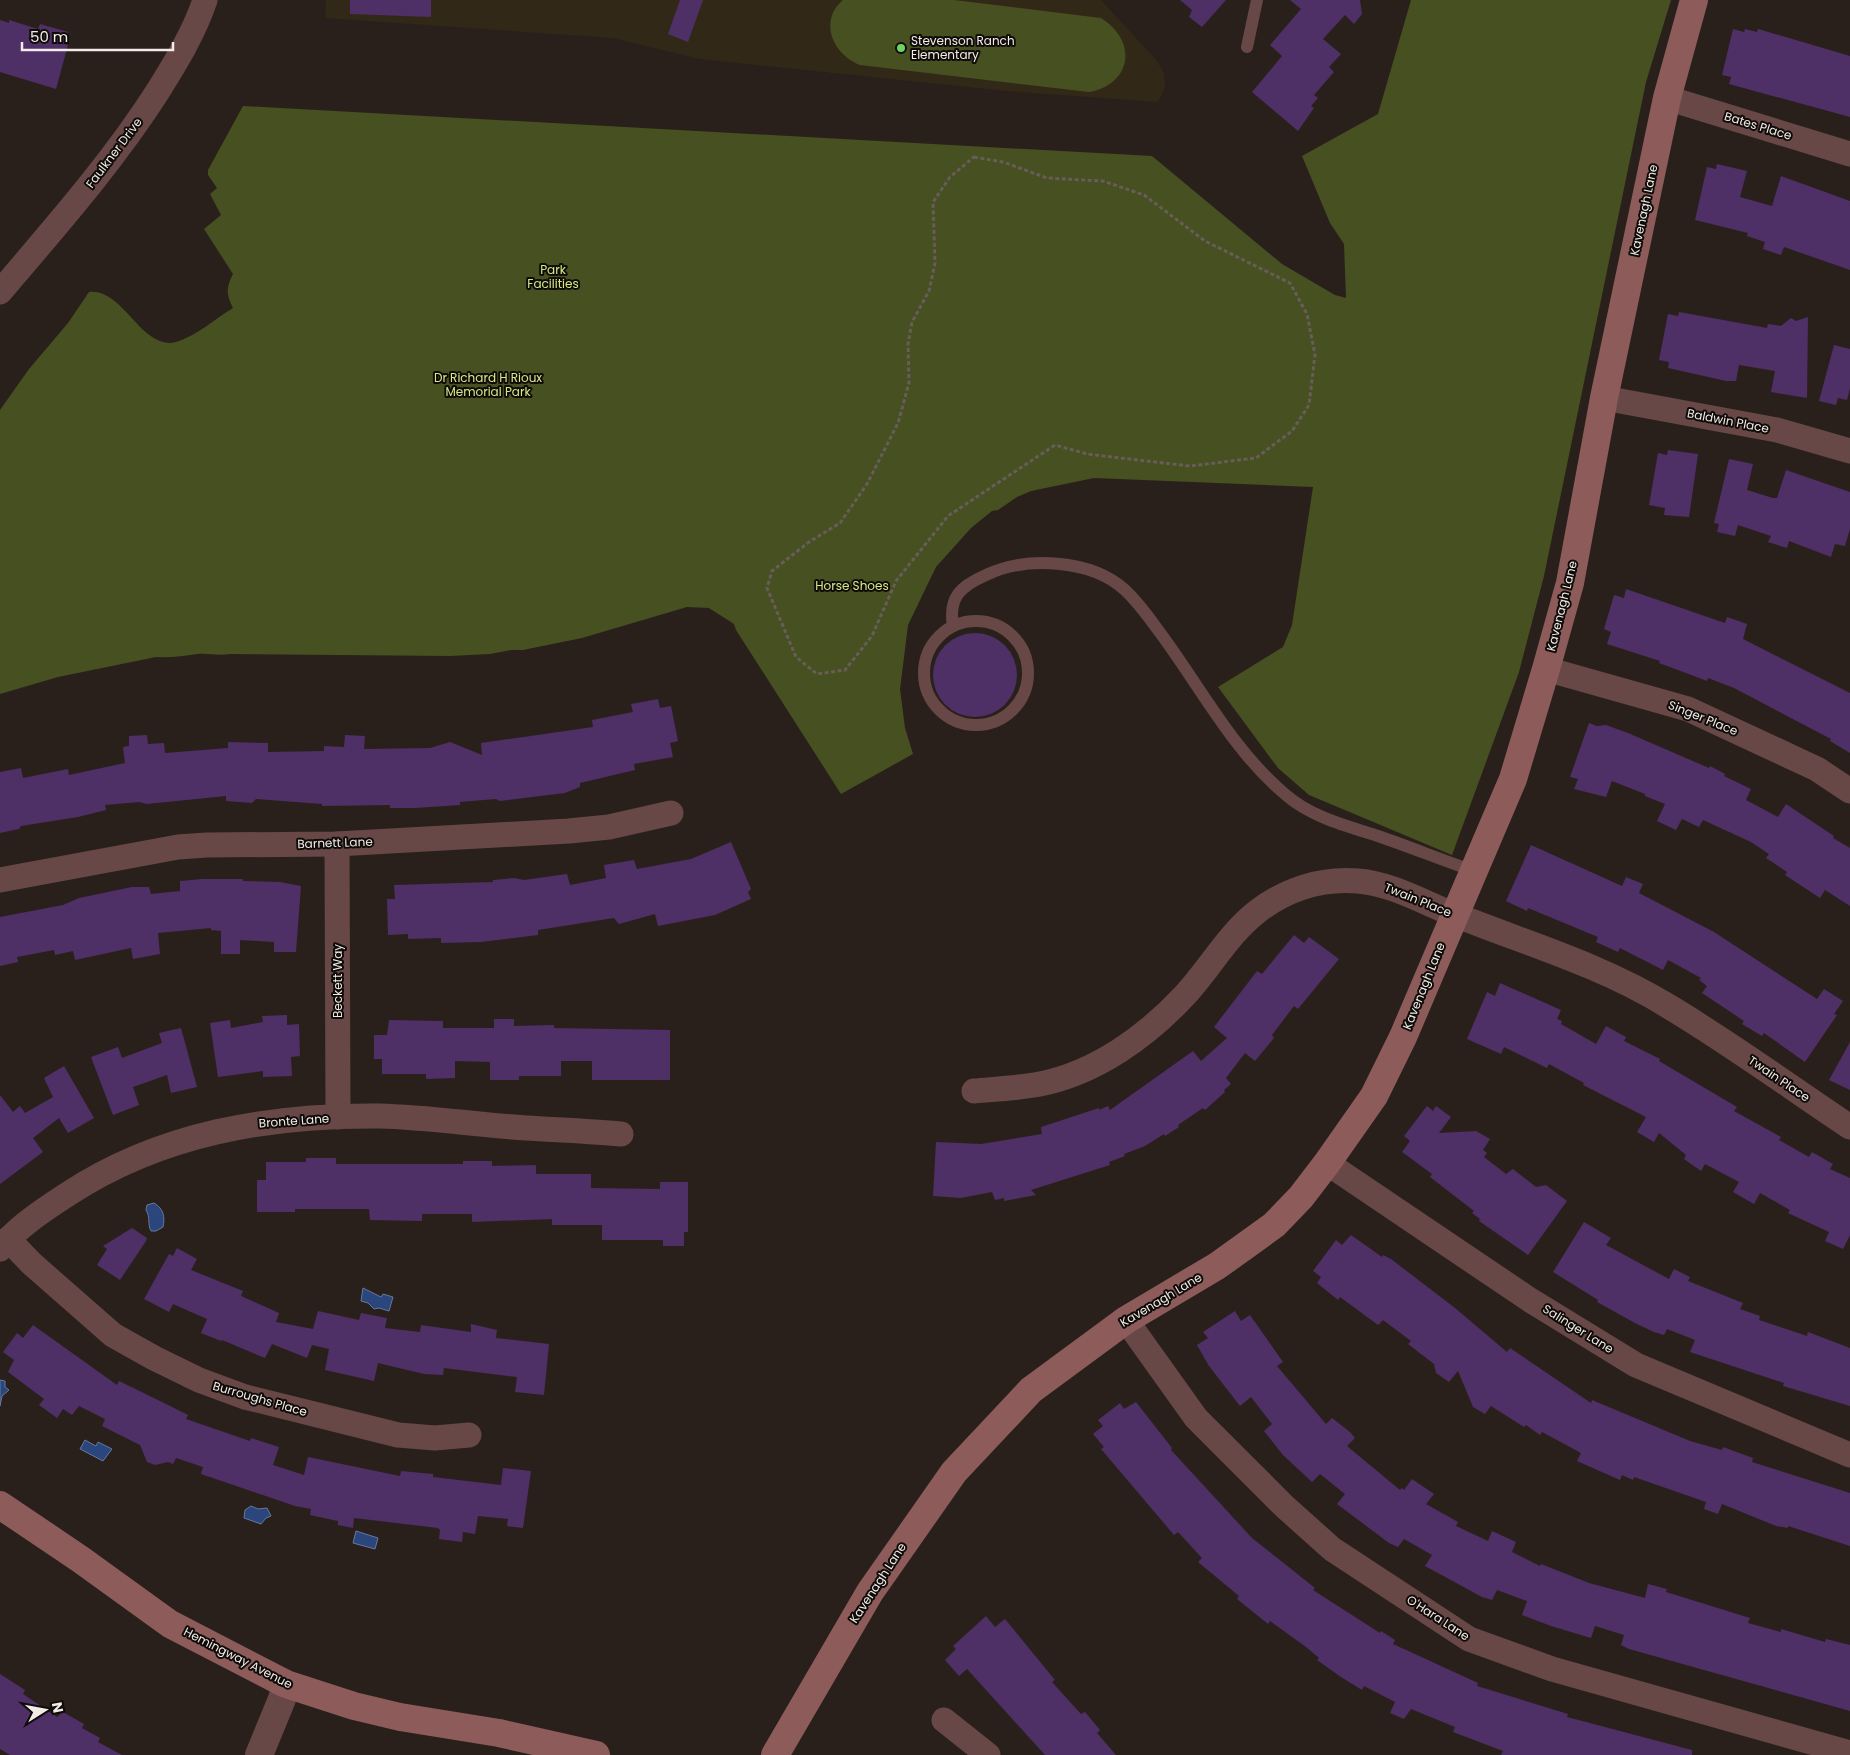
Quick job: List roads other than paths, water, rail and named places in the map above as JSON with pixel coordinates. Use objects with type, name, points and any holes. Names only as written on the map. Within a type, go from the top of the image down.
[{"type":"main road","name":"Kavenagh Lane","points":[[775,1755],[870,1592],[954,1472],[1031,1390],[1126,1320],[1217,1266],[1274,1225],[1328,1163],[1374,1096],[1403,1037],[1513,779],[1546,669],[1570,584],[1604,398],[1667,98],[1694,0]]},
{"type":"main road","name":"Hemingway Avenue","points":[[0,1505],[80,1559],[170,1624],[286,1684],[354,1706],[400,1717],[499,1734],[596,1755]]},
{"type":"street","name":"Faulkner Drive","points":[[0,292],[96,179],[133,130],[181,55],[205,0]]},
{"type":"street","name":"Bates Place","points":[[1667,98],[1850,154]]},
{"type":"street","name":"Baldwin Place","points":[[1604,398],[1777,430],[1850,451]]},
{"type":"street","name":"Singer Place","points":[[1546,669],[1688,710],[1817,769],[1850,791]]},
{"type":"street","name":"Barnett Lane","points":[[0,880],[178,847],[337,844],[503,833],[569,831],[618,825],[671,812]]},
{"type":"street","name":"Beckett Way","points":[[337,844],[338,1117]]},
{"type":"street","name":"Twain Place","points":[[974,1091],[1041,1084],[1082,1070],[1120,1051],[1155,1025],[1186,995],[1237,932],[1256,912],[1279,897],[1305,886],[1332,881],[1360,881],[1387,886],[1454,915],[1602,971],[1667,1005],[1850,1127]]},
{"type":"street","name":"Bronte Lane","points":[[4,1244],[56,1202],[95,1176],[167,1146],[211,1132],[248,1124],[338,1117],[426,1119],[621,1134]]},
{"type":"street","name":"Salinger Lane","points":[[1328,1163],[1530,1300],[1636,1365],[1850,1455]]},
{"type":"street","name":"Burroughs Place","points":[[4,1244],[31,1263],[113,1335],[199,1380],[245,1397],[398,1435],[435,1438],[469,1435]]},
{"type":"street","name":"O'Hara Lane","points":[[1126,1320],[1196,1418],[1284,1506],[1332,1549],[1469,1639],[1552,1669],[1850,1753]]},
{"type":"street","points":[[259,1755],[282,1699],[286,1684]]},
{"type":"street","points":[[944,1720],[988,1755]]},
{"type":"lane","points":[[1247,47],[1257,0]]},
{"type":"lane","points":[[953,626],[950,609],[962,588],[974,580],[1007,566],[1050,564],[1081,569],[1104,577],[1124,589],[1140,607],[1189,673],[1232,736],[1287,796],[1315,813],[1474,871]]},
{"type":"lane","points":[[976,620],[998,625],[1017,640],[1028,661],[1028,684],[1018,706],[1000,721],[977,726],[954,721],[935,707],[925,686],[924,662],[934,641],[953,626],[976,620]]},
{"type":"water","points":[[154,1203],[162,1211],[164,1223],[163,1227],[156,1231],[151,1231],[146,1210],[147,1205]]},
{"type":"water","points":[[363,1288],[381,1297],[383,1294],[393,1297],[389,1311],[379,1308],[374,1309],[368,1303],[361,1301]]},
{"type":"water","points":[[0,1380],[5,1381],[5,1387],[9,1390],[2,1396],[0,1406]]},
{"type":"water","points":[[85,1440],[96,1446],[98,1442],[112,1449],[103,1461],[80,1449]]},
{"type":"water","points":[[251,1506],[258,1509],[267,1508],[271,1516],[266,1518],[261,1524],[244,1518],[245,1510]]},
{"type":"water","points":[[356,1531],[378,1538],[375,1549],[353,1543]]},
{"type":"place","name":"Stevenson Ranch Elementary","points":[[901,48]]},
{"type":"park label","name":"Park Facilities","points":[[553,277]]},
{"type":"park label","name":"Dr Richard H Rioux Memorial Park","points":[[488,385]]},
{"type":"park label","name":"Horse Shoes","points":[[852,586]]}]
